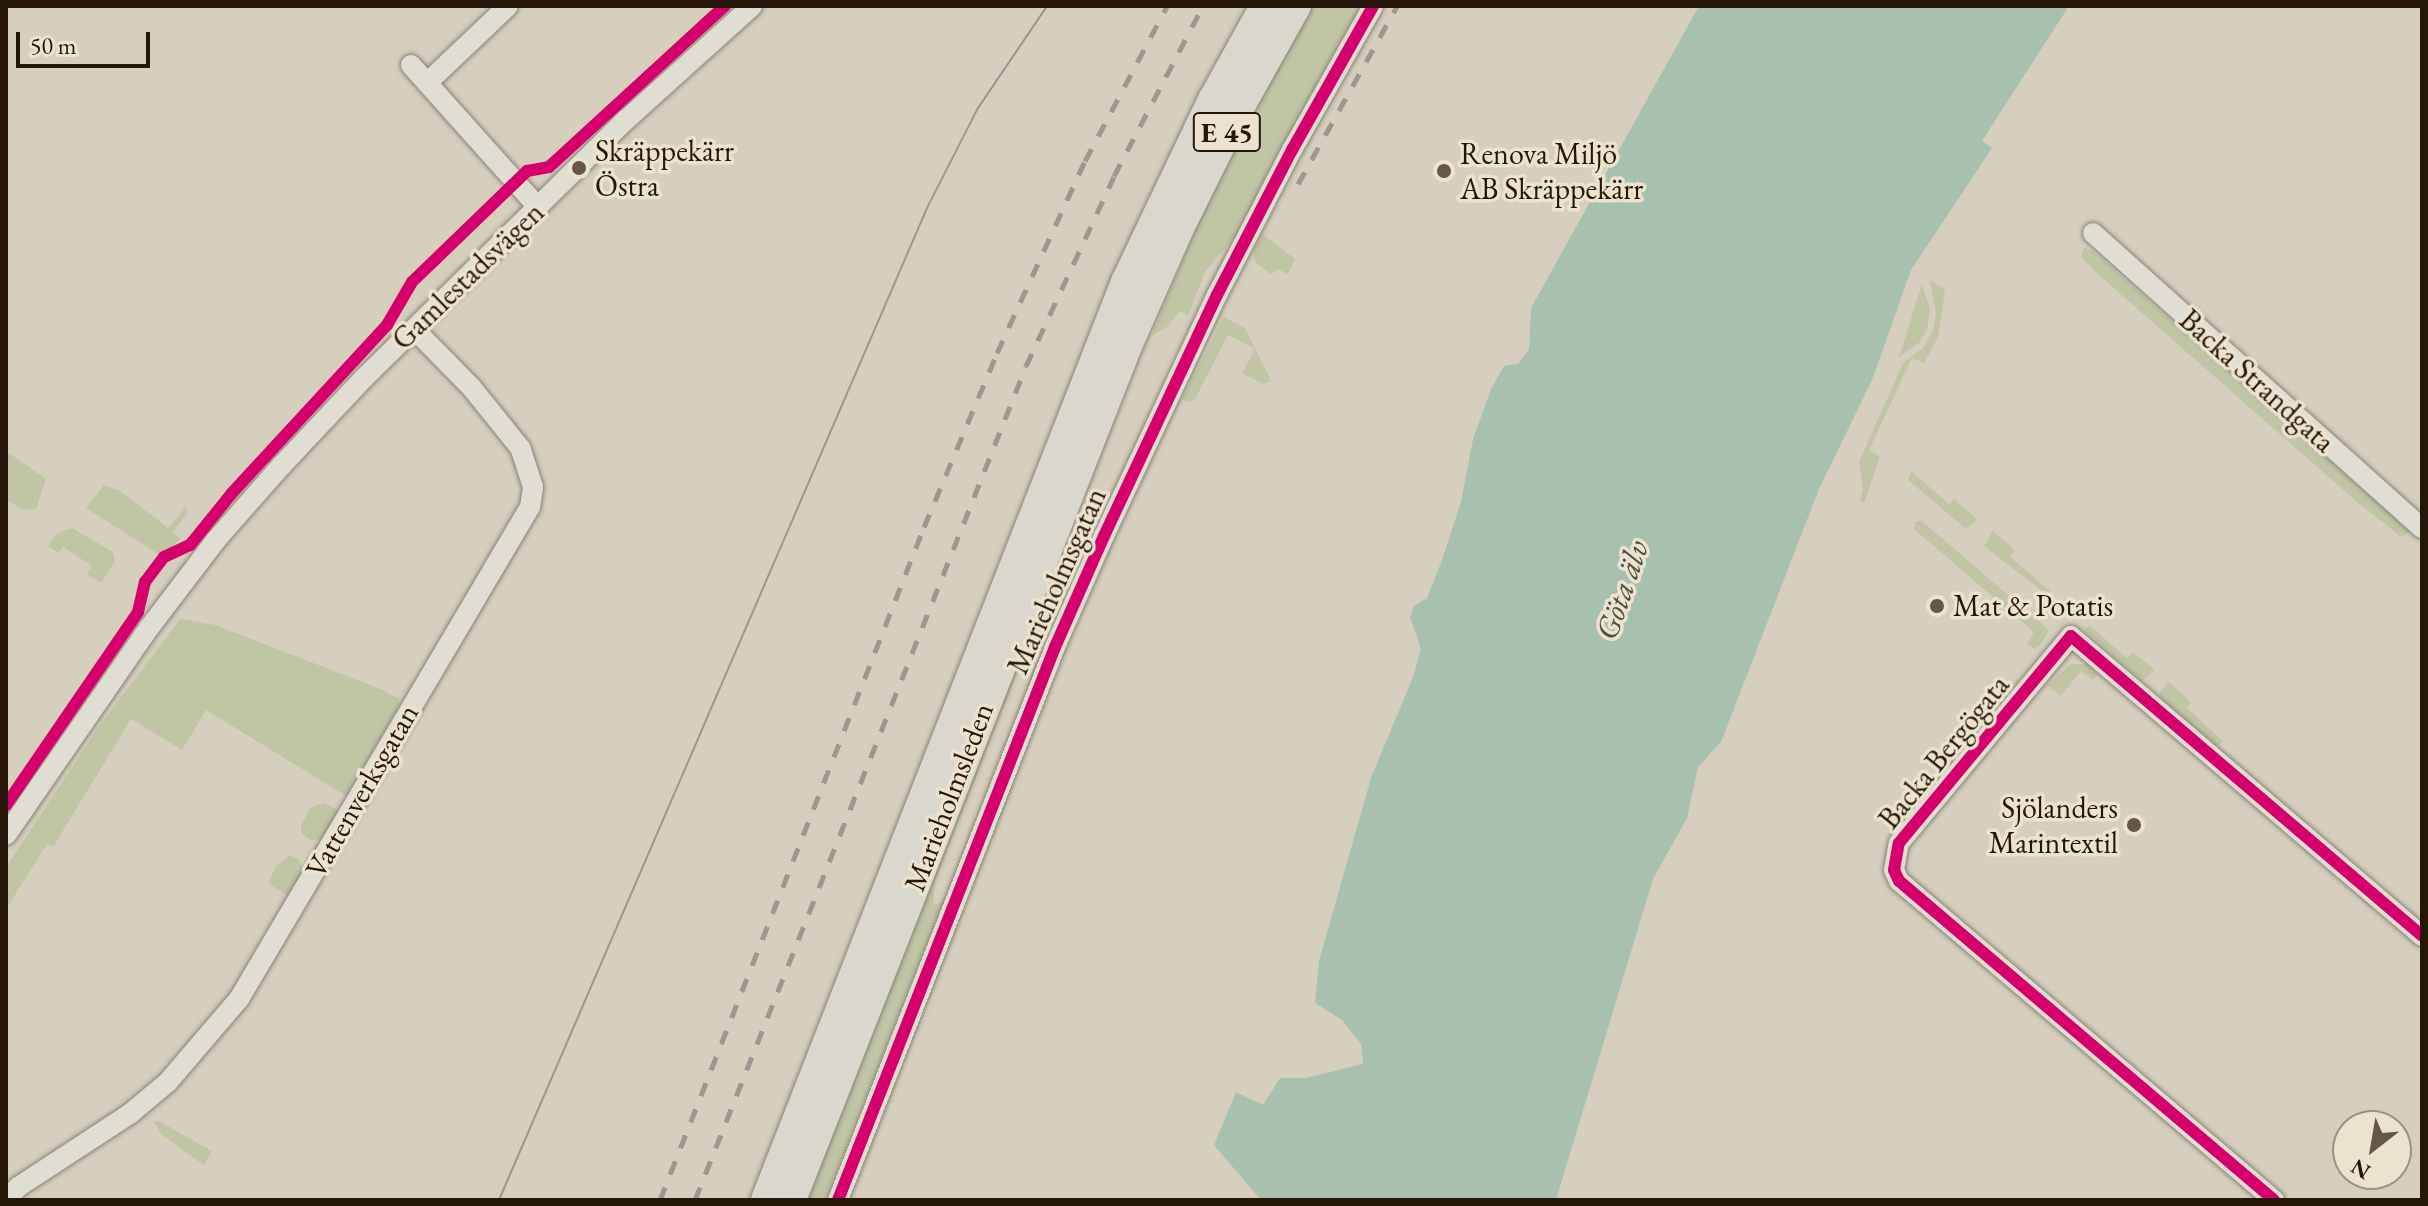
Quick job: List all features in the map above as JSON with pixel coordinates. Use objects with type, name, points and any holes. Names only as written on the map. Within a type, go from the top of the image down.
[{"type":"highway","name":"Marieholmsleden","points":[[766,1200],[1126,282],[1213,100],[1265,6]]},
{"type":"highway","name":"Marieholmsleden","points":[[791,1200],[1133,332],[1221,143],[1296,6]]},
{"type":"street","points":[[428,82],[508,6]]},
{"type":"street","name":"Gamlestadsvägen","points":[[6,835],[118,670],[216,540],[282,465],[414,329],[626,120],[752,6]]},
{"type":"street","name":"Marieholmsgatan","points":[[838,1200],[1055,647],[1091,565],[1217,295],[1292,150],[1373,6]]},
{"type":"street","points":[[411,65],[538,207]]},
{"type":"street","name":"Backa Strandgata","points":[[2093,233],[2422,528]]},
{"type":"street","name":"Vattenverksgatan","points":[[6,1200],[18,1187],[131,1113],[168,1082],[239,999],[530,507],[533,487],[521,449],[472,388],[414,329]]},
{"type":"street","name":"Backa Bergögata","points":[[2274,1200],[1899,881],[1894,870],[1899,843],[2071,636],[2422,936]]},
{"type":"shaded area","points":[[1311,6],[1360,6],[1237,234],[1205,272],[1188,316],[1180,311],[1166,328],[1152,335],[1208,200]]},
{"type":"shaded area","points":[[1262,234],[1295,259],[1288,274],[1278,269],[1271,274],[1255,262],[1253,253]]},
{"type":"shaded area","points":[[2084,248],[2093,251],[2364,491],[2415,529],[2401,537],[2356,501],[2100,276],[2081,257]]},
{"type":"shaded area","points":[[1930,280],[1945,290],[1938,337],[1924,363],[1912,358],[1869,450],[1880,457],[1864,503],[1860,502],[1863,489],[1859,462],[1903,363],[1923,348],[1933,330],[1936,314]]},
{"type":"shaded area","points":[[1922,284],[1930,309],[1927,331],[1919,343],[1899,357]]},
{"type":"shaded area","points":[[1224,317],[1245,328],[1271,381],[1263,384],[1242,373],[1255,349],[1228,335],[1195,399],[1187,402],[1182,399]]},
{"type":"shaded area","points":[[6,451],[46,479],[36,509],[24,510],[6,500]]},
{"type":"shaded area","points":[[1911,471],[1949,504],[1954,499],[1978,520],[1966,529],[1908,480]]},
{"type":"shaded area","points":[[104,485],[120,491],[168,528],[185,508],[188,512],[173,532],[181,539],[160,555],[86,508]]},
{"type":"shaded area","points":[[1916,521],[1922,521],[2049,630],[2040,646],[2034,649],[2027,643],[2034,632],[1914,529]]},
{"type":"shaded area","points":[[72,528],[113,552],[115,561],[101,583],[87,574],[92,566],[63,547],[58,553],[48,546],[56,534]]},
{"type":"shaded area","points":[[1993,531],[2015,550],[2010,557],[2050,591],[2047,595],[1984,546]]},
{"type":"shaded area","points":[[1063,542],[1067,543],[1067,556],[1071,558],[1087,545],[1025,695],[1042,639],[1033,633],[935,880],[933,905],[940,903],[948,891],[825,1200],[806,1200]]},
{"type":"shaded area","points":[[180,619],[215,625],[383,690],[399,699],[398,708],[346,796],[206,710],[182,750],[131,719],[53,847],[47,844],[6,909],[6,867],[98,728]]},
{"type":"shaded area","points":[[2089,625],[2127,658],[2133,652],[2155,670],[2142,681],[2084,630]]},
{"type":"shaded area","points":[[2071,664],[2087,664],[2097,675],[2093,680],[2081,671],[2061,696],[2047,685]]},
{"type":"shaded area","points":[[2169,682],[2191,702],[2187,708],[2223,741],[2218,746],[2161,699],[2160,692]]},
{"type":"shaded area","points":[[324,803],[339,811],[322,839],[310,840],[301,833],[301,825],[311,807]]},
{"type":"shaded area","points":[[290,855],[299,860],[304,871],[288,897],[268,883],[276,866]]},
{"type":"shaded area","points":[[159,1121],[212,1151],[204,1165],[161,1134],[154,1122]]},
{"type":"water","name":"Göta älv","points":[[1699,6],[2069,6],[1982,141],[1992,148],[1911,270],[1872,380],[1819,489],[1721,742],[1698,767],[1687,818],[1653,879],[1556,1200],[1261,1200],[1214,1145],[1236,1092],[1263,1105],[1280,1078],[1306,1078],[1363,1064],[1361,1044],[1342,1020],[1315,1003],[1319,961],[1371,778],[1413,677],[1421,649],[1410,617],[1414,606],[1427,598],[1442,560],[1461,502],[1473,439],[1491,389],[1504,366],[1518,364],[1529,349],[1531,308]]},
{"type":"tram line","points":[[499,1200],[928,206],[978,108],[1047,6]]},
{"type":"railway","points":[[660,1200],[924,527],[997,353],[1085,161],[1167,6]]},
{"type":"railway","points":[[695,1200],[1026,366],[1114,176],[1203,6]]},
{"type":"railway","points":[[1298,184],[1397,6]]},
{"type":"cycle path","points":[[6,805],[138,612],[145,582],[164,557],[190,545],[232,493],[387,325],[412,282],[527,171],[549,167],[725,6]]},
{"type":"cycle path","points":[[838,1200],[1055,647],[1104,536],[1217,295],[1292,150],[1373,6]]},
{"type":"cycle path","points":[[2274,1200],[1899,881],[1894,870],[1899,843],[2071,636],[2422,936]]},
{"type":"place","name":"Skräppekärr Östra","points":[[579,168]]},
{"type":"place","name":"Renova Miljö AB Skräppekärr","points":[[1444,171]]},
{"type":"place","name":"Mat & Potatis","points":[[1937,606]]},
{"type":"place","name":"Sjölanders Marintextil","points":[[2134,825]]}]
